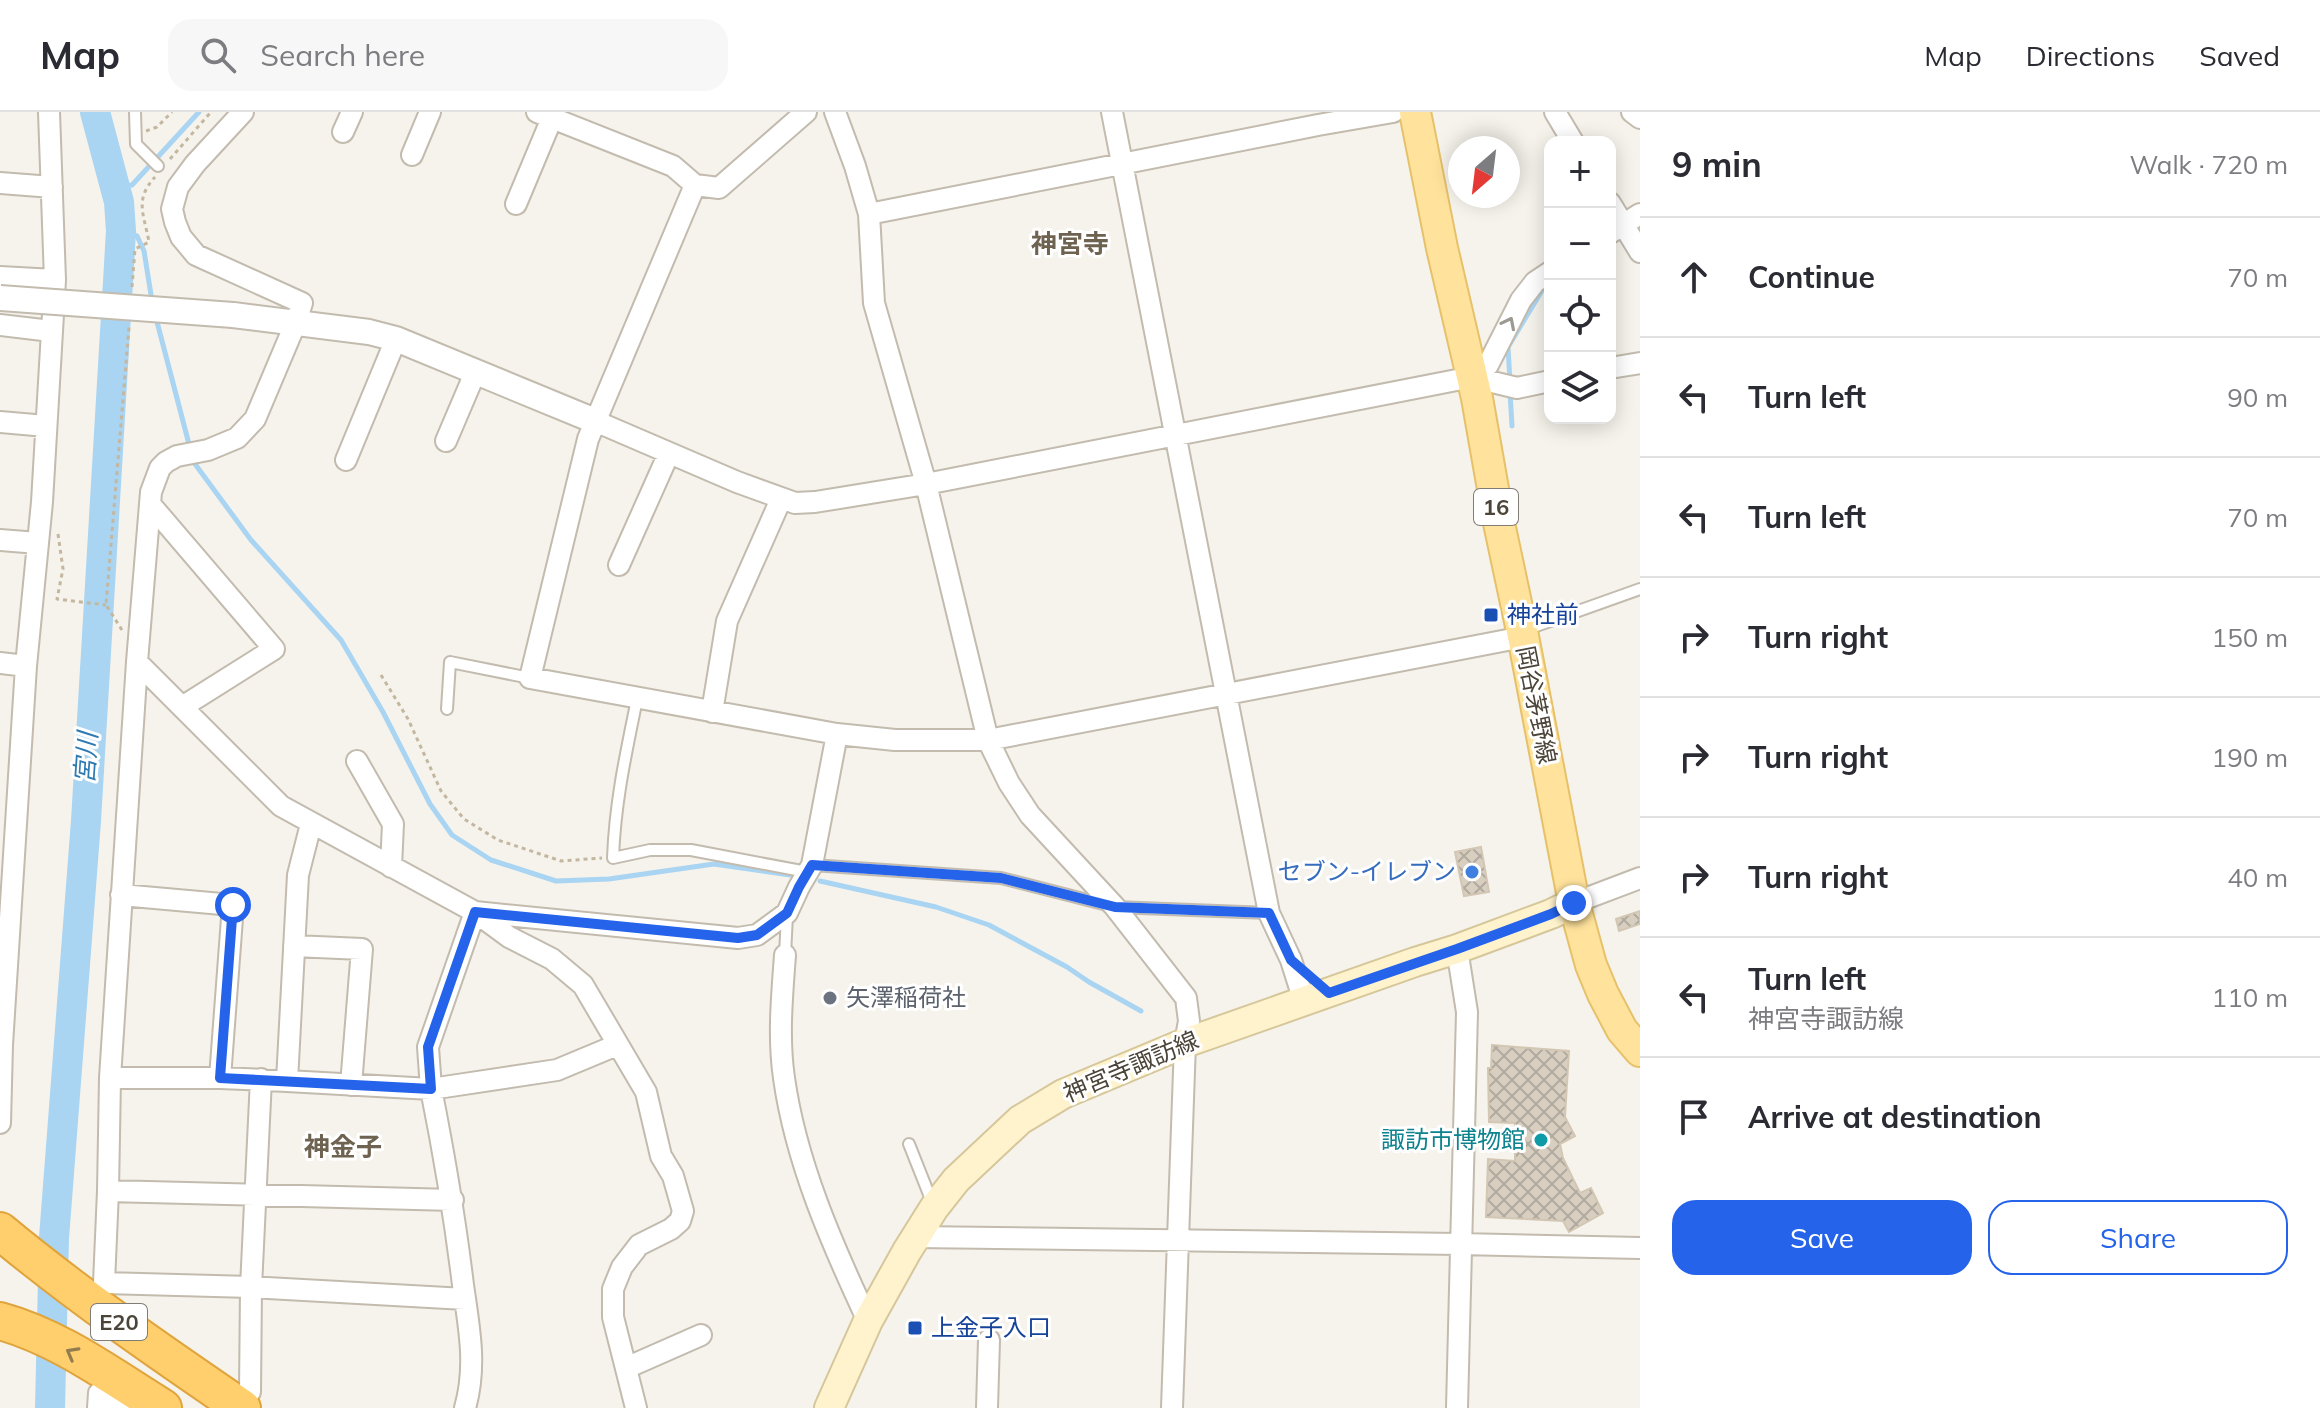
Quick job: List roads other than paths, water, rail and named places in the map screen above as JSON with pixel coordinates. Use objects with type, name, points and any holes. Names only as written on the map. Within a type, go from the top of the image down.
[{"type":"highway","name":"E20","points":[[0,1231],[107,1314],[246,1400]]},
{"type":"highway","name":"E20","points":[[0,1261],[201,1408]]},
{"type":"highway","points":[[0,1321],[29,1329],[163,1408]]},
{"type":"main road","name":"岡谷茅野線","points":[[1415,112],[1523,634],[1587,897],[1591,965],[1622,1030],[1640,1051]]},
{"type":"main road","name":"神宮寺諏訪線","points":[[829,1408],[868,1321],[934,1208],[956,1180],[1020,1120],[1063,1094],[1185,1043],[1457,949],[1551,914],[1587,897]]},
{"type":"street","points":[[0,1123],[2,1045],[26,666],[42,502],[55,280],[49,112]]},
{"type":"street","points":[[243,112],[178,187],[172,209],[175,222],[181,237],[196,255],[302,303],[255,419],[237,438],[208,450],[177,456],[160,468],[151,492],[110,1078],[104,1283],[251,1287],[465,1299]]},
{"type":"street","points":[[343,132],[352,112]]},
{"type":"street","points":[[412,155],[430,112]]},
{"type":"street","points":[[516,204],[545,115],[673,166],[695,185],[719,188],[806,112]]},
{"type":"street","points":[[835,112],[869,214],[874,303],[926,484],[988,740],[1009,783],[1030,815],[1115,907],[1186,998],[1189,1021],[1185,1043],[1172,1408]]},
{"type":"street","points":[[1112,112],[1269,913],[1291,960],[1316,997]]},
{"type":"street","points":[[869,214],[1121,164],[1317,118],[1393,112]]},
{"type":"street","points":[[1555,112],[1569,136]]},
{"type":"street","points":[[1632,112],[1640,118]]},
{"type":"street","points":[[0,183],[52,187]]},
{"type":"street","points":[[695,185],[588,439],[530,678],[837,734],[895,740],[988,740],[1523,634]]},
{"type":"street","points":[[1624,224],[1640,252]]},
{"type":"street","points":[[1472,377],[1488,365],[1521,300],[1544,276]]},
{"type":"street","points":[[0,277],[55,280]]},
{"type":"street","points":[[0,298],[233,315],[369,332],[396,339],[795,503],[926,484],[1472,377],[1517,388],[1544,382]]},
{"type":"street","points":[[0,325],[51,331]]},
{"type":"street","points":[[346,460],[396,339]]},
{"type":"street","points":[[1616,367],[1640,363]]},
{"type":"street","points":[[446,441],[475,373]]},
{"type":"street","points":[[0,422],[46,426]]},
{"type":"street","points":[[619,565],[669,453]]},
{"type":"street","points":[[712,712],[727,621],[781,499]]},
{"type":"street","points":[[150,504],[274,649],[182,707]]},
{"type":"street","points":[[0,540],[38,543]]},
{"type":"street","points":[[137,662],[281,806],[475,912],[509,937],[552,959],[583,985],[646,1092],[661,1156],[673,1176],[683,1211],[680,1221],[671,1229],[639,1245],[622,1267],[613,1289],[613,1317],[636,1408]]},
{"type":"street","points":[[0,663],[26,666]]},
{"type":"street","points":[[475,912],[738,938],[757,935],[787,913],[810,869],[837,734]]},
{"type":"street","points":[[357,761],[393,824],[391,867]]},
{"type":"street","points":[[287,1081],[298,875],[311,824]]},
{"type":"street","points":[[1587,897],[1640,878]]},
{"type":"street","points":[[121,895],[233,905],[220,1078]]},
{"type":"street","points":[[465,1408],[471,1387],[471,1337],[453,1200],[431,1089],[428,1047],[475,912]]},
{"type":"street","points":[[294,946],[362,949],[351,1085]]},
{"type":"street","points":[[1457,949],[1467,1012],[1457,1408]]},
{"type":"street","points":[[785,955],[780,1026],[783,1076],[792,1123],[805,1174],[868,1321]]},
{"type":"street","points":[[110,1078],[261,1079],[431,1089],[557,1070],[617,1045]]},
{"type":"street","points":[[246,1400],[261,1079]]},
{"type":"street","points":[[108,1191],[453,1200]]},
{"type":"street","points":[[915,1237],[1640,1248]]},
{"type":"street","points":[[626,1368],[701,1335]]},
{"type":"street","points":[[987,1408],[989,1340]]},
{"type":"street","points":[[98,1408],[99,1393],[122,1408]]},
{"type":"lane","points":[[135,112],[136,144],[158,166]]},
{"type":"lane","points":[[1523,634],[1640,589]]},
{"type":"lane","points":[[447,709],[450,662],[530,678]]},
{"type":"lane","points":[[637,699],[618,786],[613,858],[650,850],[691,850],[810,869],[1001,878],[1115,907],[1269,913]]},
{"type":"lane","points":[[785,955],[787,913]]},
{"type":"lane","points":[[909,1144],[934,1208]]},
{"type":"waterway","name":"宮川","points":[[50,1408],[54,1238],[86,821],[121,231],[119,202],[95,112]]},
{"type":"waterway","points":[[116,188],[132,185],[199,112]]},
{"type":"waterway","points":[[121,231],[137,236],[144,251],[152,301]]},
{"type":"waterway","points":[[1510,382],[1508,347],[1544,288]]},
{"type":"waterway","points":[[156,318],[190,448]]},
{"type":"waterway","points":[[1510,392],[1512,426]]},
{"type":"waterway","points":[[193,457],[251,540],[341,640],[383,712],[430,804],[452,835],[491,860],[556,881],[609,879],[714,864],[797,876]]},
{"type":"waterway","points":[[820,881],[936,907],[989,925],[1141,1011]]},
{"type":"place","name":"神社前","points":[[1491,615]]},
{"type":"place","name":"セブン-イレブン","points":[[1472,872]]},
{"type":"place","name":"矢澤稲荷社","points":[[830,998]]},
{"type":"place","name":"諏訪市博物館","points":[[1541,1140]]},
{"type":"place","name":"上金子入口","points":[[915,1328]]},
{"type":"district","name":"神宮寺","points":[[1070,244]]},
{"type":"district","name":"神金子","points":[[343,1147]]}]
